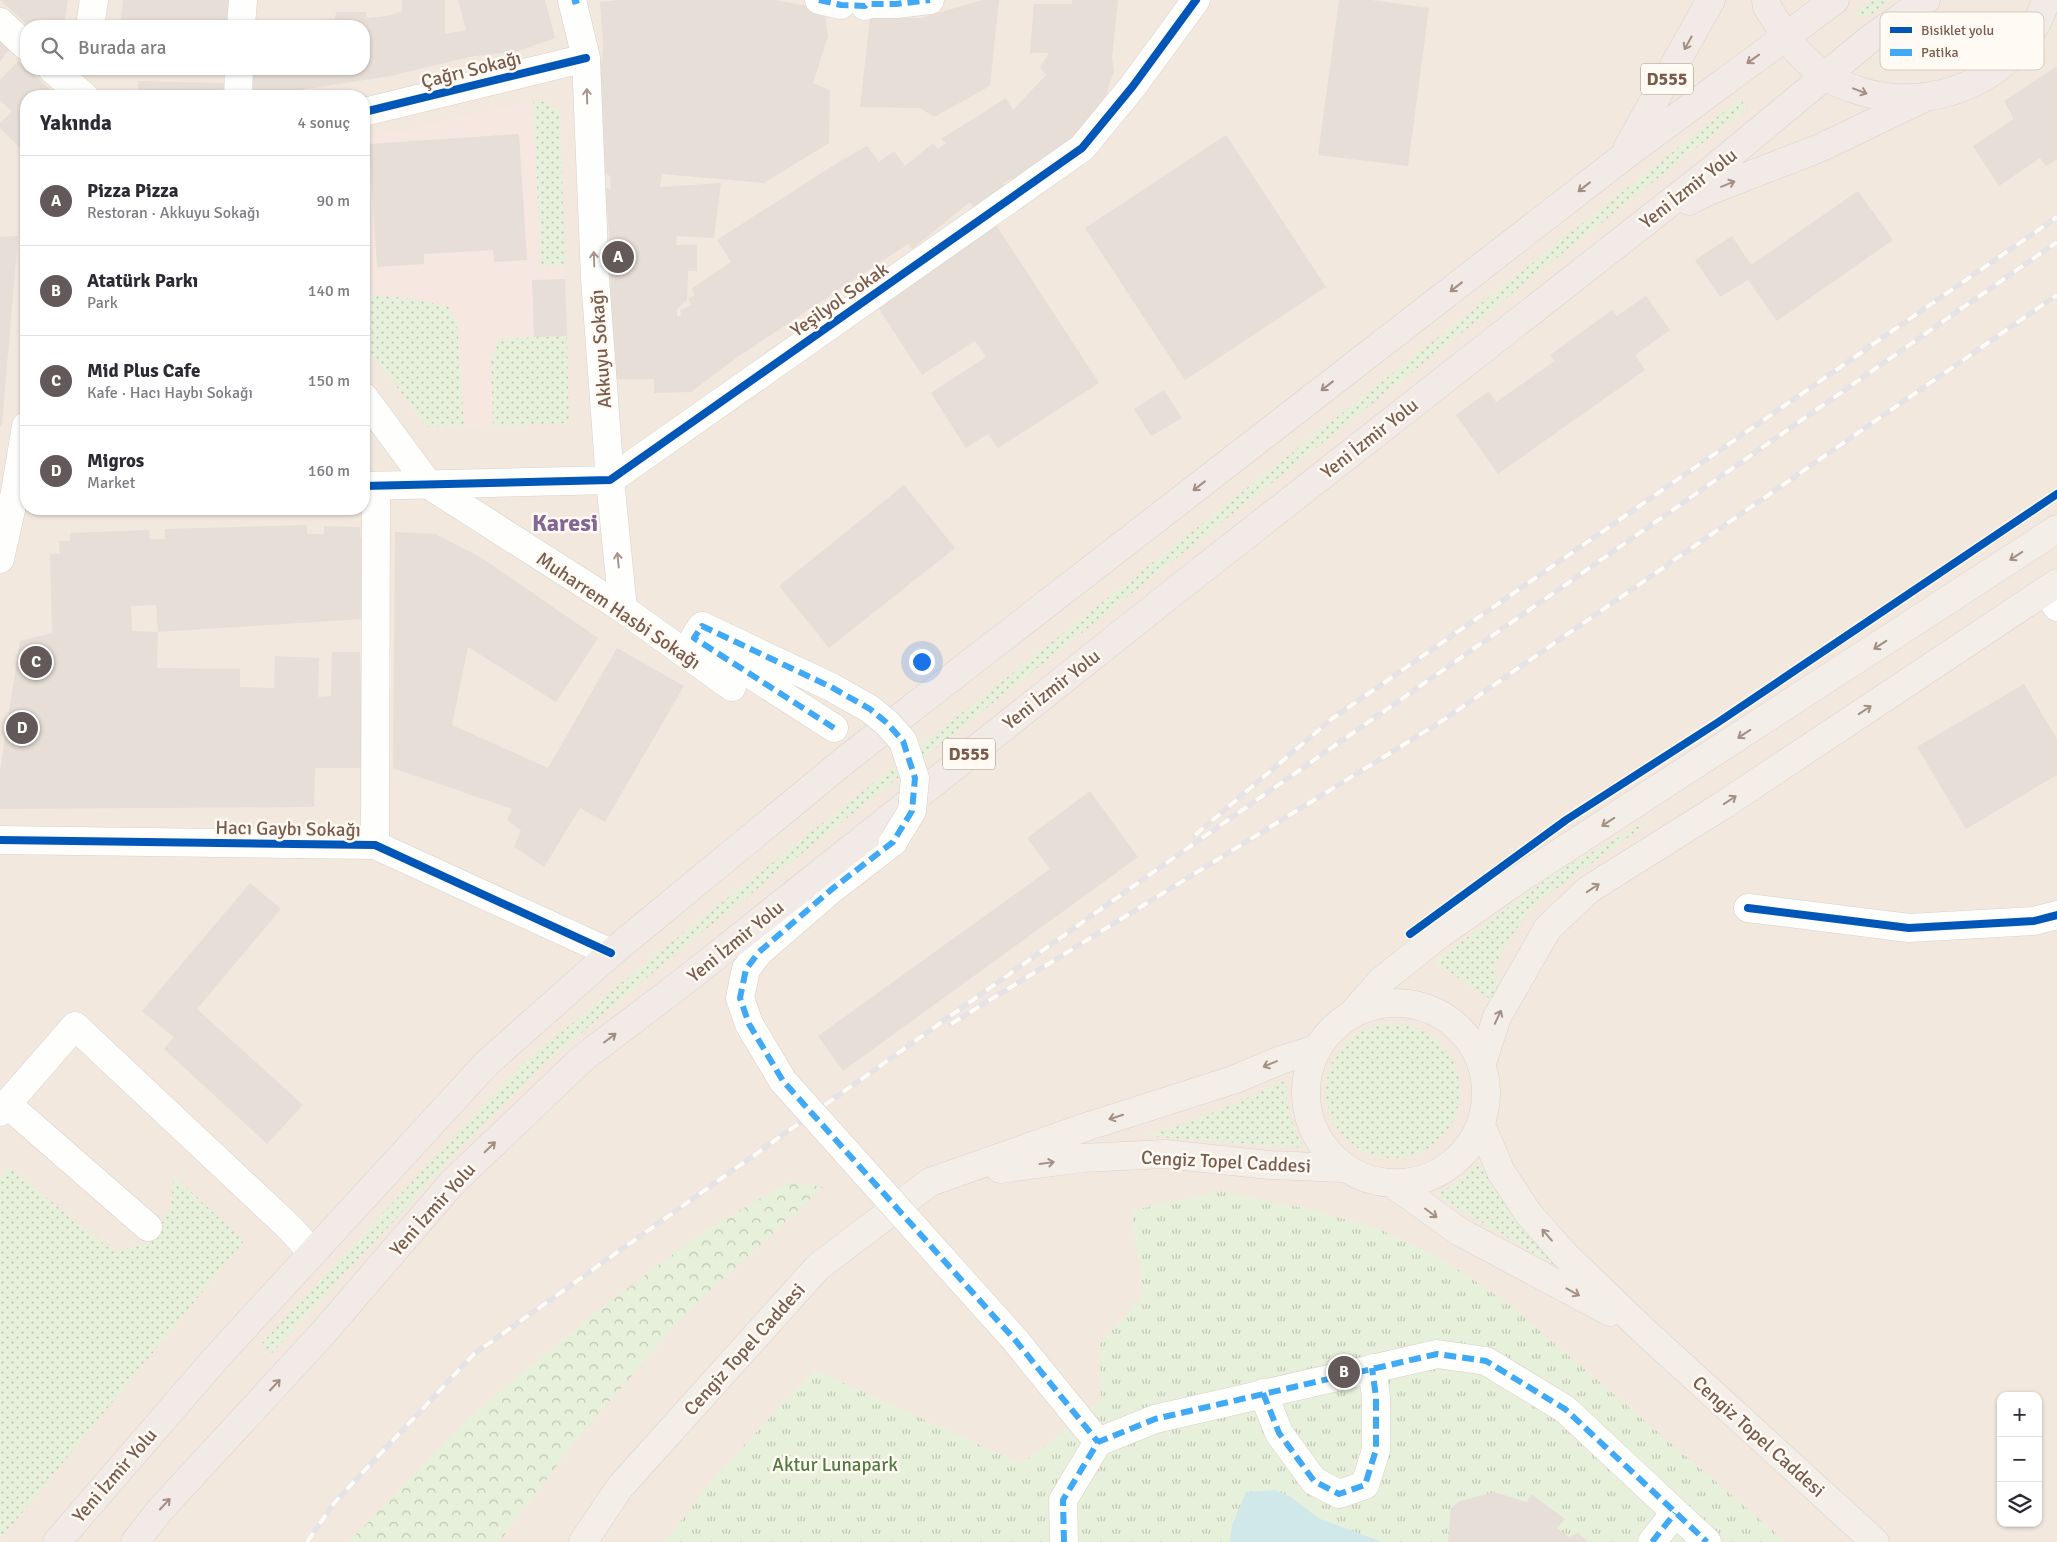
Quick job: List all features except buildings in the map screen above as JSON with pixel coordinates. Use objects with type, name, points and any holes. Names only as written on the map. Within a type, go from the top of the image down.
[{"type":"highway","name":"D555","points":[[1623,157],[1711,0]]},
{"type":"highway","points":[[1766,0],[1767,7],[1792,48],[1830,79],[1874,96],[1922,99]]},
{"type":"highway","name":"Yeni İzmir Yolu","points":[[57,1542],[216,1358],[487,1063],[612,954],[849,757],[1623,157],[1836,0]]},
{"type":"highway","name":"Yeni İzmir Yolu","points":[[1909,12],[1926,0]]},
{"type":"highway","name":"Yeni İzmir Yolu","points":[[135,1542],[160,1510],[324,1332],[452,1183],[583,1058],[682,983],[1172,593],[1713,169],[1825,75],[1880,32]]},
{"type":"highway","points":[[1637,228],[1709,192],[1820,148],[1922,99],[1969,86],[1993,70]]},
{"type":"main road","points":[[1352,1014],[1381,980],[1440,934],[2057,529]]},
{"type":"main road","points":[[1482,1063],[1497,1017],[1548,928],[1588,890],[2053,593]]},
{"type":"main road","name":"Cengiz Topel Caddesi","points":[[1402,1003],[1428,1008],[1451,1021],[1470,1040],[1482,1063],[1486,1083],[1486,1105],[1481,1125],[1471,1145],[1455,1162],[1437,1174],[1415,1182],[1392,1184],[1367,1179],[1343,1168],[1324,1149],[1311,1126],[1305,1101],[1306,1074],[1316,1049],[1325,1035],[1352,1014],[1377,1004],[1402,1003]]},
{"type":"main road","name":"Cengiz Topel Caddesi","points":[[584,1542],[620,1487],[818,1267],[930,1182],[1089,1126],[1234,1080],[1281,1060],[1316,1049]]},
{"type":"main road","name":"Cengiz Topel Caddesi","points":[[1481,1125],[1501,1172],[1528,1213],[1564,1254],[1644,1331],[1875,1542]]},
{"type":"main road","name":"Cengiz Topel Caddesi","points":[[930,1182],[1082,1158],[1165,1154],[1269,1165],[1343,1168]]},
{"type":"main road","name":"Cengiz Topel Caddesi","points":[[1392,1184],[1460,1232],[1644,1331]]},
{"type":"street","points":[[91,20],[94,0]]},
{"type":"street","points":[[241,20],[243,0]]},
{"type":"street","points":[[842,4],[896,4],[930,0]]},
{"type":"street","name":"Yeşilyol Sokak","points":[[610,480],[1082,148],[1133,86],[1196,0]]},
{"type":"street","name":"Akkuyu Sokağı","points":[[574,1],[586,58],[595,278],[610,480],[623,609]]},
{"type":"street","points":[[0,22],[20,40]]},
{"type":"street","name":"Çağrı Sokağı","points":[[370,111],[586,58]]},
{"type":"street","points":[[61,75],[83,89]]},
{"type":"street","points":[[238,90],[239,75]]},
{"type":"street","points":[[370,405],[429,485]]},
{"type":"street","points":[[375,846],[370,486],[610,480]]},
{"type":"street","name":"Muharrem Hasbi Sokağı","points":[[429,485],[623,609],[732,687]]},
{"type":"street","points":[[0,518],[20,493]]},
{"type":"street","points":[[0,559],[20,495]]},
{"type":"street","points":[[834,728],[694,638],[702,626],[831,687],[870,709],[887,723],[903,741],[915,778],[912,811],[893,842],[832,889],[759,952],[746,969],[740,998],[749,1024],[783,1081],[1016,1341],[1098,1442]]},
{"type":"street","name":"Hacı Gaybı Sokağı","points":[[0,840],[375,846],[612,954]]},
{"type":"street","points":[[1748,908],[1909,928],[2034,921],[2057,915]]},
{"type":"street","points":[[148,1228],[4,1108],[75,1026],[291,1229],[312,1253]]},
{"type":"street","points":[[1064,1542],[1063,1500],[1098,1442],[1155,1419],[1437,1354],[1486,1361],[1565,1410],[1707,1542]]},
{"type":"street","points":[[1263,1393],[1279,1433],[1314,1481],[1339,1494],[1365,1485],[1376,1450],[1376,1397],[1372,1368]]},
{"type":"street","points":[[1652,1542],[1675,1513]]},
{"type":"shaded area","points":[[0,0],[2057,0],[2057,1542],[0,1542]]},
{"type":"shaded area","points":[[533,101],[545,102],[560,112],[569,423],[427,427],[370,351],[370,138]]},
{"type":"green space","points":[[1873,0],[1892,0],[1869,16],[1853,14]]},
{"type":"green space","points":[[1740,99],[1747,108],[681,949],[535,1072],[463,1146],[272,1353],[262,1343],[521,1065],[673,941]]},
{"type":"green space","points":[[533,101],[545,102],[560,112],[565,265],[541,267]]},
{"type":"green space","points":[[370,295],[414,299],[449,307],[457,324],[464,426],[427,427],[370,351]]},
{"type":"green space","points":[[567,336],[569,423],[493,426],[491,359],[499,339]]},
{"type":"green space","points":[[1662,813],[1539,901],[1514,932],[1500,955],[1495,966],[1498,991],[1493,1001],[1434,962],[1556,872]]},
{"type":"green space","points":[[1393,1024],[1419,1029],[1440,1044],[1455,1065],[1460,1091],[1455,1117],[1440,1138],[1419,1153],[1393,1158],[1367,1153],[1346,1138],[1331,1117],[1326,1091],[1331,1065],[1346,1044],[1367,1029]]},
{"type":"green space","points":[[1286,1080],[1290,1115],[1296,1132],[1305,1148],[1146,1136],[1217,1111]]},
{"type":"green space","points":[[1477,1163],[1555,1266],[1436,1195],[1458,1182]]},
{"type":"green space","points":[[10,1168],[114,1252],[149,1242],[170,1211],[174,1176],[244,1241],[0,1540],[0,1179]]},
{"type":"green space","points":[[788,1182],[823,1187],[684,1316],[581,1434],[499,1542],[349,1542],[468,1418],[591,1316],[697,1236]]},
{"type":"green space","name":"Aktur Lunapark","points":[[1219,1191],[1313,1210],[1381,1230],[1445,1261],[1505,1301],[1786,1542],[665,1542],[714,1477],[815,1370],[1022,1464],[1101,1400],[1100,1344],[1144,1294],[1131,1211]]},
{"type":"water","points":[[1276,1490],[1291,1497],[1320,1519],[1383,1542],[1230,1542],[1232,1525],[1246,1492]]},
{"type":"railway","points":[[1195,835],[1333,718],[2057,217]]},
{"type":"railway","points":[[307,1542],[335,1502],[474,1354],[1142,880],[2057,242]]},
{"type":"railway","points":[[951,1024],[1442,721],[2057,295]]},
{"type":"marked path","points":[[572,2],[579,0]]},
{"type":"marked path","points":[[819,0],[841,5],[865,6],[867,4],[896,4],[930,0]]},
{"type":"marked path","points":[[834,728],[694,638],[702,626],[831,687],[870,709],[887,723],[903,741],[915,778],[912,811],[893,842],[832,889],[759,952],[746,969],[740,998],[749,1024],[783,1081],[1016,1341],[1098,1442]]},
{"type":"marked path","points":[[1064,1542],[1063,1500],[1098,1442],[1155,1419],[1437,1354],[1486,1361],[1565,1409],[1707,1542]]},
{"type":"marked path","points":[[1263,1393],[1279,1433],[1314,1481],[1339,1494],[1365,1485],[1376,1450],[1376,1397],[1372,1368]]},
{"type":"marked path","points":[[1652,1542],[1675,1513]]},
{"type":"cycle path","points":[[370,486],[610,480],[1082,148],[1133,86],[1196,0]]},
{"type":"cycle path","points":[[370,111],[586,58]]},
{"type":"cycle path","points":[[1410,934],[1566,820],[1717,723],[2057,494]]},
{"type":"cycle path","points":[[0,840],[375,845],[611,953]]},
{"type":"cycle path","points":[[1748,908],[1909,928],[2034,921],[2057,915]]},
{"type":"place","name":"Pizza Pizza","points":[[618,257]]},
{"type":"place","name":"Mid Plus Cafe","points":[[36,662]]},
{"type":"place","name":"Migros","points":[[22,728]]},
{"type":"place","name":"Atatürk Parkı","points":[[1344,1372]]},
{"type":"district","name":"Karesi","points":[[565,523]]}]
